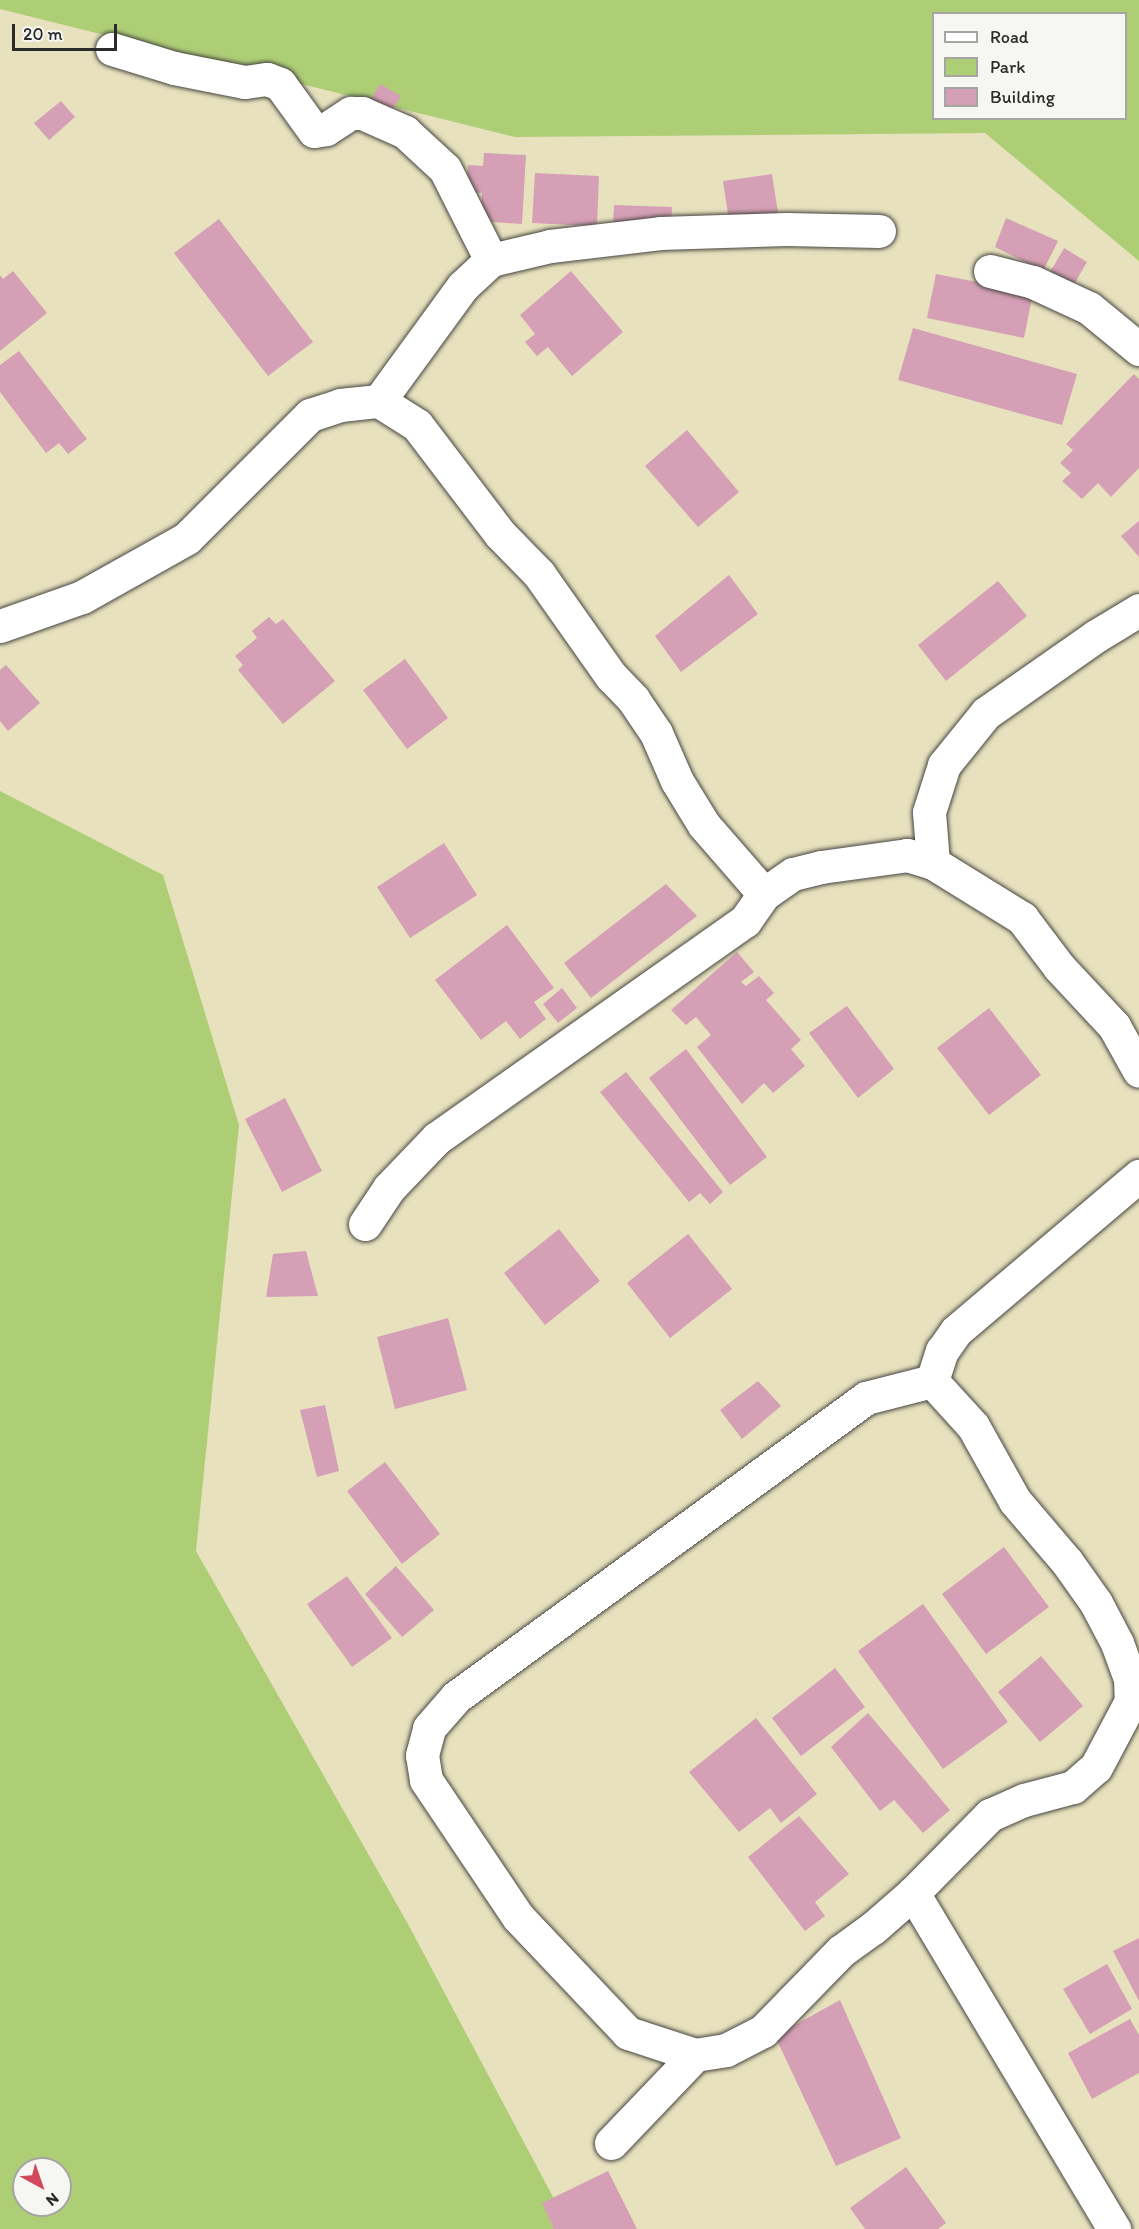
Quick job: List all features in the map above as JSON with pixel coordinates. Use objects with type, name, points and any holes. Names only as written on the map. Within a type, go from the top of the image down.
[{"type":"street","points":[[112,49],[174,68],[245,82],[267,79],[280,84],[314,131],[326,129],[351,112],[362,113],[405,132],[445,169],[491,260]]},
{"type":"street","points":[[379,401],[463,286],[491,260],[561,244],[660,233],[786,229],[879,231]]},
{"type":"street","points":[[990,271],[1033,282],[1089,308],[1139,349]]},
{"type":"street","points":[[0,626],[82,597],[187,538],[310,415],[340,405],[379,401],[417,425],[500,534],[539,574],[610,676],[633,699],[656,733],[677,781],[704,825],[764,894]]},
{"type":"street","points":[[933,862],[929,812],[944,765],[986,713],[1096,636],[1139,610]]},
{"type":"street","points":[[365,1224],[389,1188],[437,1137],[745,921],[764,894],[793,874],[821,867],[907,855],[933,862],[1022,918],[1059,967],[1114,1026],[1139,1071]]},
{"type":"street","points":[[932,1381],[942,1351],[956,1331],[1139,1176]]},
{"type":"street","points":[[932,1381],[973,1426],[1015,1502],[1067,1562],[1096,1603],[1117,1643],[1135,1698],[1096,1767],[1073,1787],[1024,1800],[990,1815],[913,1893],[873,1928],[841,1951],[763,2031],[726,2050],[695,2055],[628,2032],[518,1917],[426,1780],[422,1755],[429,1728],[456,1698],[866,1398],[932,1381]]},
{"type":"street","points":[[913,1893],[1114,2229]]},
{"type":"street","points":[[611,2143],[695,2055]]},
{"type":"green space","points":[[0,0],[1139,0],[1139,261],[985,133],[515,137],[0,9]]},
{"type":"green space","points":[[0,791],[163,875],[239,1125],[196,1551],[408,1924],[570,2229],[0,2229]]},
{"type":"building","points":[[380,84],[401,96],[388,117],[368,105]]},
{"type":"building","points":[[61,101],[75,117],[49,140],[34,123]]},
{"type":"building","points":[[484,153],[526,155],[522,224],[480,221],[482,193],[466,192],[468,165],[483,166]]},
{"type":"building","points":[[535,173],[599,176],[597,226],[532,223]]},
{"type":"building","points":[[772,174],[778,213],[729,221],[723,181]]},
{"type":"building","points":[[614,205],[672,207],[671,228],[613,226]]},
{"type":"building","points":[[1006,218],[1058,241],[1043,271],[995,247]]},
{"type":"building","points":[[219,219],[313,342],[268,376],[174,253]]},
{"type":"building","points":[[1064,248],[1087,262],[1072,288],[1049,274]]},
{"type":"building","points":[[13,271],[47,313],[0,351],[0,275],[3,279]]},
{"type":"building","points":[[571,271],[623,332],[572,376],[548,347],[537,356],[525,342],[535,334],[520,315]]},
{"type":"building","points":[[936,274],[1033,293],[1024,338],[927,318]]},
{"type":"building","points":[[913,328],[1077,374],[1062,425],[898,380]]},
{"type":"building","points":[[19,351],[87,439],[68,454],[59,443],[46,453],[0,392],[0,365]]},
{"type":"building","points":[[1134,374],[1139,379],[1139,468],[1111,497],[1098,483],[1082,499],[1062,481],[1071,473],[1060,463],[1073,450],[1066,444]]},
{"type":"building","points":[[687,430],[739,492],[698,527],[645,466]]},
{"type":"building","points":[[1139,521],[1139,557],[1121,536]]},
{"type":"building","points":[[729,575],[758,614],[681,672],[655,636]]},
{"type":"building","points":[[998,581],[1027,616],[946,681],[918,645]]},
{"type":"building","points":[[269,617],[276,624],[283,619],[335,681],[283,724],[238,670],[243,665],[235,656],[257,638],[252,631]]},
{"type":"building","points":[[405,659],[448,718],[407,749],[363,690]]},
{"type":"building","points":[[6,665],[40,703],[8,731],[0,721],[0,670]]},
{"type":"building","points":[[444,843],[477,895],[410,938],[377,887]]},
{"type":"building","points":[[666,884],[697,916],[591,998],[564,963]]},
{"type":"building","points":[[507,925],[554,988],[534,1002],[546,1019],[520,1039],[506,1021],[481,1040],[435,980]]},
{"type":"building","points":[[737,952],[754,972],[741,982],[746,986],[759,976],[774,993],[766,1000],[801,1040],[791,1049],[805,1066],[773,1093],[764,1083],[742,1104],[697,1047],[711,1035],[696,1017],[686,1025],[671,1010]]},
{"type":"building","points":[[562,988],[577,1008],[558,1023],[543,1004]]},
{"type":"building","points":[[847,1006],[894,1069],[858,1098],[809,1033]]},
{"type":"building","points":[[989,1008],[1041,1075],[989,1115],[937,1048]]},
{"type":"building","points":[[686,1049],[767,1157],[730,1185],[649,1078]]},
{"type":"building","points":[[626,1072],[723,1192],[710,1204],[700,1193],[689,1202],[600,1092]]},
{"type":"building","points":[[285,1098],[322,1171],[282,1192],[245,1119]]},
{"type":"building","points":[[559,1229],[600,1281],[545,1325],[504,1273]]},
{"type":"building","points":[[688,1234],[732,1289],[670,1338],[627,1283]]},
{"type":"building","points":[[306,1251],[318,1296],[266,1297],[273,1254]]},
{"type":"building","points":[[448,1318],[467,1390],[395,1409],[377,1337]]},
{"type":"building","points":[[758,1381],[781,1406],[742,1439],[720,1410]]},
{"type":"building","points":[[325,1405],[339,1471],[317,1477],[300,1410]]},
{"type":"building","points":[[385,1462],[440,1534],[402,1564],[347,1491]]},
{"type":"building","points":[[1004,1547],[1049,1607],[986,1654],[942,1594]]},
{"type":"building","points":[[396,1566],[434,1610],[402,1637],[365,1594]]},
{"type":"building","points":[[347,1576],[392,1638],[352,1667],[307,1604]]},
{"type":"building","points":[[923,1604],[1008,1722],[943,1769],[858,1651]]},
{"type":"building","points":[[1041,1656],[1083,1706],[1040,1742],[998,1692]]},
{"type":"building","points":[[835,1668],[865,1707],[801,1756],[772,1718]]},
{"type":"building","points":[[868,1713],[950,1810],[923,1833],[894,1800],[880,1811],[831,1747]]},
{"type":"building","points":[[756,1718],[817,1794],[781,1823],[770,1808],[739,1832],[689,1772]]},
{"type":"building","points":[[799,1816],[849,1874],[815,1902],[825,1916],[805,1931],[748,1857]]},
{"type":"building","points":[[1139,1938],[1139,2001],[1113,1951]]},
{"type":"building","points":[[1107,1964],[1132,2009],[1090,2034],[1063,1989]]},
{"type":"building","points":[[840,2000],[901,2138],[836,2166],[775,2036]]},
{"type":"building","points":[[1130,2019],[1139,2035],[1139,2073],[1092,2099],[1068,2053]]},
{"type":"building","points":[[906,2167],[946,2223],[938,2229],[865,2229],[850,2208]]},
{"type":"building","points":[[608,2171],[637,2229],[554,2229],[542,2203]]}]
